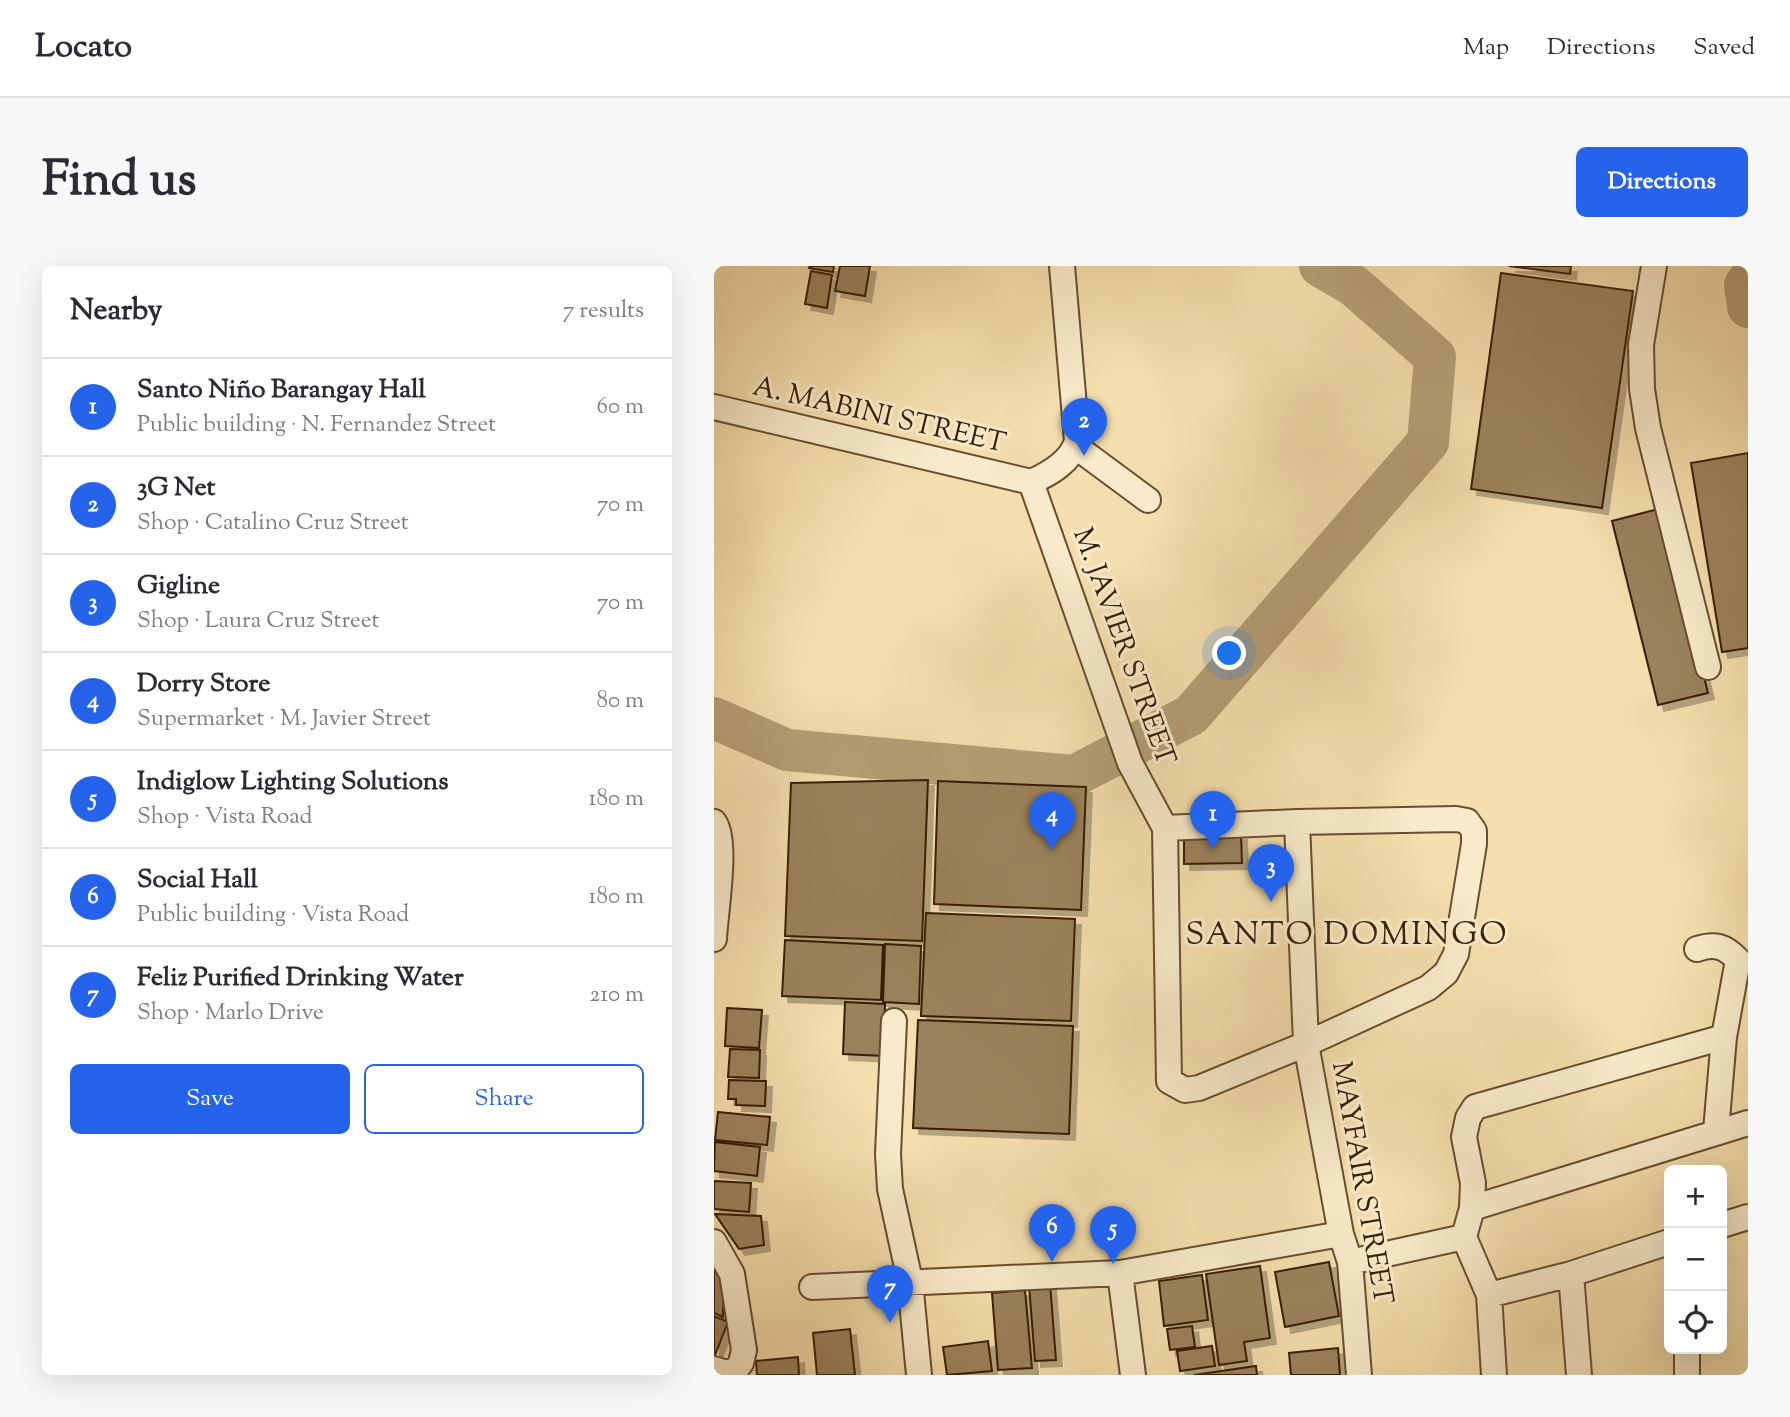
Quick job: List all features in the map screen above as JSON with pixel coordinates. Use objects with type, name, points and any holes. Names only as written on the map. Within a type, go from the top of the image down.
[{"type":"street","points":[[1031,482],[1048,474],[1064,461],[1076,446],[1062,266]]},
{"type":"street","points":[[1654,266],[1642,345],[1642,389],[1648,428],[1708,667]]},
{"type":"street","name":"A. MABINI STREET","points":[[714,407],[1031,482]]},
{"type":"street","points":[[1076,446],[1148,500]]},
{"type":"street","name":"M. JAVIER STREET","points":[[1031,482],[1130,763],[1165,828],[1169,1081],[1185,1090],[1199,1088],[1306,1044]]},
{"type":"street","points":[[1165,828],[1456,819],[1467,821],[1474,831],[1456,954],[1446,973],[1428,988],[1306,1044]]},
{"type":"street","name":"MAYFAIR STREET","points":[[1297,822],[1306,1044],[1341,1234],[1350,1262],[1359,1375]]},
{"type":"street","points":[[714,939],[722,844],[716,825]]},
{"type":"street","points":[[1696,949],[1711,944],[1727,948],[1738,960],[1724,1037],[1716,1131]]},
{"type":"street","points":[[894,1021],[888,1154],[890,1189],[910,1281],[919,1375]]},
{"type":"street","points":[[1494,1375],[1489,1295],[1464,1237],[1472,1208],[1474,1184],[1464,1137],[1468,1118],[1475,1107],[1724,1037]]},
{"type":"street","points":[[1472,1208],[1748,1123]]},
{"type":"street","points":[[1727,1223],[1748,1217]]},
{"type":"street","points":[[812,1287],[1120,1273],[1341,1234]]},
{"type":"street","points":[[1350,1262],[1464,1237]]},
{"type":"street","points":[[714,1242],[732,1274],[744,1350],[741,1363],[724,1371]]},
{"type":"street","points":[[1489,1295],[1664,1249]]},
{"type":"street","points":[[1120,1273],[1133,1375]]},
{"type":"street","points":[[1571,1274],[1579,1375]]},
{"type":"street","points":[[1687,1354],[1687,1375]]},
{"type":"building","points":[[834,266],[833,272],[809,268]]},
{"type":"building","points":[[840,266],[870,266],[865,296],[835,291]]},
{"type":"building","points":[[1509,266],[1571,266],[1570,274]]},
{"type":"building","points":[[811,271],[832,275],[827,308],[805,304]]},
{"type":"building","points":[[1501,273],[1633,291],[1602,508],[1471,489]]},
{"type":"building","points":[[1748,453],[1748,648],[1722,652],[1691,463]]},
{"type":"building","points":[[1662,508],[1708,693],[1658,705],[1612,521]]},
{"type":"building","points":[[928,780],[922,941],[785,936],[791,783]]},
{"type":"building","points":[[938,781],[1086,787],[1081,910],[934,904]]},
{"type":"building","points":[[1241,834],[1242,863],[1184,864],[1184,836]]},
{"type":"building","points":[[926,913],[1075,919],[1071,1021],[921,1016]]},
{"type":"building","points":[[785,940],[883,945],[881,1000],[782,996]]},
{"type":"building","points":[[885,944],[921,946],[919,1004],[883,1002]]},
{"type":"building","points":[[845,1002],[885,1004],[883,1056],[843,1054]]},
{"type":"building","points":[[727,1008],[762,1010],[759,1048],[725,1046]]},
{"type":"building","points":[[918,1020],[1073,1026],[1069,1134],[913,1128]]},
{"type":"building","points":[[730,1049],[760,1050],[759,1078],[728,1077]]},
{"type":"building","points":[[729,1080],[766,1081],[765,1106],[736,1105],[736,1099],[728,1099]]},
{"type":"building","points":[[718,1112],[770,1117],[767,1145],[715,1140]]},
{"type":"building","points":[[715,1142],[760,1147],[757,1176],[714,1171]]},
{"type":"building","points":[[714,1181],[751,1183],[749,1212],[714,1209]]},
{"type":"building","points":[[715,1214],[761,1216],[764,1245],[739,1249]]},
{"type":"building","points":[[714,1261],[724,1277],[723,1317],[714,1313]]},
{"type":"building","points":[[1329,1262],[1339,1316],[1285,1327],[1275,1272]]},
{"type":"building","points":[[1260,1266],[1270,1338],[1244,1342],[1247,1361],[1219,1365],[1206,1274]]},
{"type":"building","points":[[1202,1275],[1208,1320],[1164,1326],[1159,1281]]},
{"type":"building","points":[[1050,1283],[1056,1360],[1035,1361],[1029,1285]]},
{"type":"building","points":[[1025,1290],[1032,1368],[998,1370],[992,1293]]},
{"type":"building","points":[[714,1316],[728,1322],[715,1355],[714,1354]]},
{"type":"building","points":[[1192,1326],[1195,1347],[1170,1350],[1167,1329]]},
{"type":"building","points":[[850,1329],[855,1375],[817,1375],[813,1333]]},
{"type":"building","points":[[988,1341],[992,1371],[947,1375],[943,1347]]},
{"type":"building","points":[[1212,1346],[1215,1366],[1180,1371],[1177,1351]]},
{"type":"building","points":[[1338,1348],[1340,1375],[1291,1375],[1289,1353]]},
{"type":"building","points":[[798,1357],[799,1375],[757,1375],[756,1361]]},
{"type":"building","points":[[1256,1366],[1257,1375],[1194,1375]]},
{"type":"waterway","points":[[714,718],[787,750],[1074,776],[1191,715],[1428,442],[1435,357],[1353,285],[1320,266]]},
{"type":"waterway","points":[[1748,281],[1745,285],[1748,307]]},
{"type":"place","name":"3G Net","points":[[1084,456]]},
{"type":"place","name":"Santo Niño Barangay Hall","points":[[1213,849]]},
{"type":"place","name":"Dorry Store","points":[[1052,850]]},
{"type":"place","name":"Gigline","points":[[1271,902]]},
{"type":"place","name":"Social Hall","points":[[1052,1262]]},
{"type":"place","name":"Indiglow Lighting Solutions","points":[[1113,1264]]},
{"type":"place","name":"Feliz Purified Drinking Water","points":[[890,1323]]},
{"type":"district","name":"SANTO DOMINGO","points":[[1347,936]]}]
